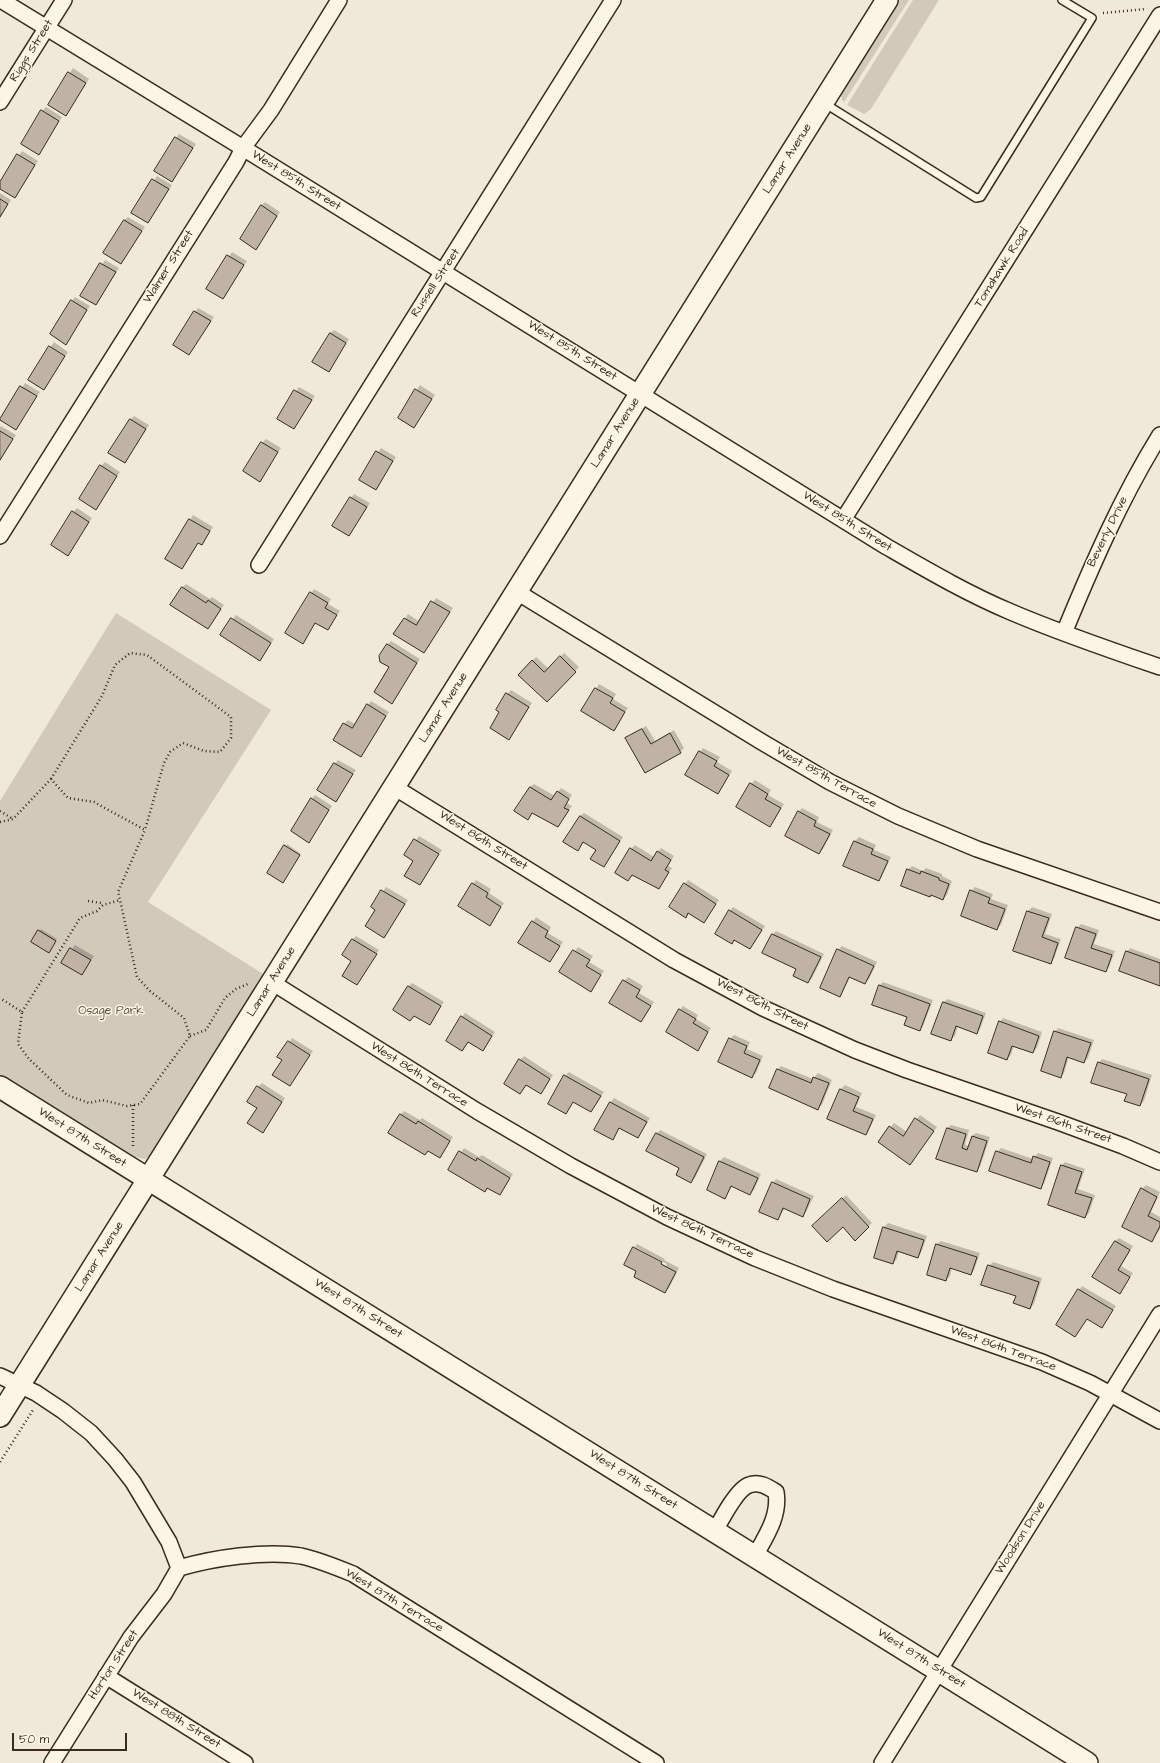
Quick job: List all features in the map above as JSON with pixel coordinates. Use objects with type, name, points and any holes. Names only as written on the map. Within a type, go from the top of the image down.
[{"type":"street","name":"West 85th Street","points":[[1,0],[243,148],[843,520],[940,578],[1010,612],[1108,650],[1160,667]]},
{"type":"street","name":"Riggs Street","points":[[0,102],[64,0]]},
{"type":"street","name":"Walmer Street","points":[[0,536],[236,162],[243,148],[271,110],[339,0]]},
{"type":"street","name":"Russell Street","points":[[259,565],[613,0]]},
{"type":"street","name":"Lamar Avenue","points":[[0,1416],[273,983],[394,787],[887,0]]},
{"type":"street","name":"Tomahawk Road","points":[[843,520],[1154,12]]},
{"type":"street","name":"Beverly Drive","points":[[1064,633],[1090,568],[1126,494],[1160,435]]},
{"type":"street","name":"West 85th Terrace","points":[[517,592],[830,782],[898,816],[977,849],[1160,912]]},
{"type":"street","name":"West 86th Street","points":[[394,787],[674,960],[763,1008],[855,1050],[907,1070],[1058,1122],[1123,1146],[1160,1162]]},
{"type":"street","name":"West 86th Terrace","points":[[273,983],[484,1114],[571,1166],[667,1217],[755,1258],[833,1290],[1042,1362],[1090,1383],[1160,1421]]},
{"type":"street","name":"West 87th Street","points":[[0,1087],[1087,1763]]},
{"type":"street","name":"Woodson Drive","points":[[882,1763],[1160,1314]]},
{"type":"street","points":[[0,1376],[18,1386],[36,1393],[63,1411],[91,1433],[115,1459],[133,1482],[169,1542],[179,1568]]},
{"type":"street","points":[[715,1531],[737,1496],[749,1485],[763,1485],[776,1492],[778,1504],[772,1524],[755,1556]]},
{"type":"street","name":"West 87th Terrace","points":[[179,1568],[194,1564],[269,1554],[301,1556],[328,1563],[360,1579],[656,1763]]},
{"type":"street","name":"Horton Street","points":[[52,1763],[106,1676],[135,1632],[164,1594],[179,1568]]},
{"type":"street","name":"West 88th Street","points":[[106,1676],[245,1763]]},
{"type":"lane","points":[[823,103],[976,198],[981,197],[1092,18],[1062,0]]},
{"type":"path","points":[[1103,13],[1154,12]]},
{"type":"path","points":[[0,822],[13,819],[51,779],[92,713],[115,665],[130,653],[147,655],[231,717],[231,738],[220,752],[204,751],[183,743],[170,752],[164,763],[145,830],[118,892],[137,977],[150,991],[184,1018],[190,1036]]},
{"type":"path","points":[[51,779],[68,798],[94,802],[145,830]]},
{"type":"path","points":[[0,811],[13,819]]},
{"type":"path","points":[[88,900],[101,903],[103,905]]},
{"type":"path","points":[[120,900],[103,905],[97,911],[80,918],[22,1012],[18,1044],[29,1059],[67,1095],[89,1103],[102,1100],[127,1106],[140,1104],[190,1036],[206,1030],[225,998],[236,989],[252,983]]},
{"type":"path","points":[[0,998],[22,1012]]},
{"type":"path","points":[[133,1105],[133,1148]]},
{"type":"path","points":[[0,1462],[33,1410],[38,1412]]},
{"type":"green space","points":[[900,0],[909,0],[844,102],[841,94]]},
{"type":"green space","points":[[913,0],[939,0],[871,109],[864,114],[847,105]]},
{"type":"green space","name":"Osage Park","points":[[116,613],[271,710],[148,902],[265,975],[151,1155],[145,1159],[130,1156],[0,1076],[0,801]]},
{"type":"building","points":[[68,72],[86,83],[66,116],[48,105]]},
{"type":"building","points":[[41,110],[59,121],[39,155],[21,144]]},
{"type":"building","points":[[175,137],[193,148],[172,182],[154,171]]},
{"type":"building","points":[[17,154],[35,165],[15,198],[0,189],[0,182]]},
{"type":"building","points":[[152,179],[169,189],[148,223],[131,213]]},
{"type":"building","points":[[0,199],[8,204],[0,217]]},
{"type":"building","points":[[261,205],[277,216],[256,250],[240,239]]},
{"type":"building","points":[[124,220],[142,231],[121,264],[103,253]]},
{"type":"building","points":[[227,255],[244,265],[223,299],[206,289]]},
{"type":"building","points":[[100,263],[116,272],[96,305],[80,296]]},
{"type":"building","points":[[71,300],[87,310],[66,345],[50,334]]},
{"type":"building","points":[[194,311],[211,321],[189,355],[173,345]]},
{"type":"building","points":[[330,333],[346,343],[329,372],[312,362]]},
{"type":"building","points":[[49,346],[65,356],[44,390],[28,380]]},
{"type":"building","points":[[20,386],[37,396],[16,430],[0,419]]},
{"type":"building","points":[[415,389],[432,399],[414,428],[398,418]]},
{"type":"building","points":[[294,390],[312,400],[294,429],[277,419]]},
{"type":"building","points":[[130,419],[146,429],[125,463],[108,453]]},
{"type":"building","points":[[0,431],[13,439],[0,460]]},
{"type":"building","points":[[261,442],[278,452],[260,482],[243,471]]},
{"type":"building","points":[[376,451],[393,461],[376,490],[359,480]]},
{"type":"building","points":[[100,465],[117,476],[96,510],[79,499]]},
{"type":"building","points":[[350,497],[367,507],[349,536],[332,526]]},
{"type":"building","points":[[72,511],[89,522],[68,556],[51,545]]},
{"type":"building","points":[[189,519],[210,531],[202,545],[198,543],[182,569],[165,559]]},
{"type":"building","points":[[182,587],[206,603],[208,600],[221,609],[208,629],[170,605]]},
{"type":"building","points":[[310,592],[328,603],[325,608],[337,615],[328,630],[315,623],[303,644],[285,633]]},
{"type":"building","points":[[431,601],[450,612],[424,653],[393,634],[404,618],[416,625]]},
{"type":"building","points":[[231,618],[271,643],[260,661],[220,635]]},
{"type":"building","points":[[387,644],[417,663],[392,704],[374,692],[389,667],[380,662],[379,656]]},
{"type":"building","points":[[560,656],[576,672],[547,702],[518,675],[532,660],[544,672]]},
{"type":"building","points":[[595,688],[613,698],[610,703],[625,712],[614,731],[581,711]]},
{"type":"building","points":[[506,693],[529,707],[509,740],[490,728],[499,712],[496,710]]},
{"type":"building","points":[[367,704],[386,716],[361,757],[333,740],[343,723],[352,728]]},
{"type":"building","points":[[642,729],[651,744],[670,733],[681,753],[645,773],[625,738]]},
{"type":"building","points":[[699,751],[717,761],[714,766],[729,775],[718,794],[685,775]]},
{"type":"building","points":[[334,763],[353,774],[336,802],[317,790]]},
{"type":"building","points":[[750,783],[768,794],[765,799],[781,808],[770,827],[736,807]]},
{"type":"building","points":[[530,787],[551,800],[557,791],[569,799],[564,808],[569,810],[558,827],[532,813],[528,820],[514,811]]},
{"type":"building","points":[[311,798],[329,810],[309,843],[291,831]]},
{"type":"building","points":[[798,811],[816,821],[814,826],[830,834],[819,854],[785,836]]},
{"type":"building","points":[[580,816],[620,841],[604,867],[590,859],[596,850],[583,842],[578,851],[563,842]]},
{"type":"building","points":[[414,839],[439,854],[420,885],[404,876],[413,861],[404,855]]},
{"type":"building","points":[[854,841],[873,849],[871,854],[888,861],[879,881],[843,866]]},
{"type":"building","points":[[284,845],[300,855],[283,883],[267,873]]},
{"type":"building","points":[[630,848],[651,861],[657,851],[671,860],[665,870],[669,872],[659,889],[632,875],[628,881],[615,873]]},
{"type":"building","points":[[907,869],[920,874],[921,871],[939,878],[939,880],[949,884],[943,900],[931,895],[930,897],[901,886]]},
{"type":"building","points":[[472,883],[488,893],[486,897],[501,907],[490,926],[458,906]]},
{"type":"building","points":[[684,883],[716,904],[704,923],[688,913],[686,918],[669,907]]},
{"type":"building","points":[[381,890],[405,904],[384,938],[365,926],[375,910],[371,907]]},
{"type":"building","points":[[970,890],[990,898],[988,903],[1005,909],[997,930],[961,916]]},
{"type":"building","points":[[729,910],[762,930],[750,949],[734,940],[732,944],[715,934]]},
{"type":"building","points":[[1027,911],[1049,918],[1042,937],[1058,943],[1051,964],[1013,951]]},
{"type":"building","points":[[532,921],[548,931],[545,937],[560,946],[550,962],[518,943]]},
{"type":"building","points":[[1076,927],[1096,934],[1091,948],[1112,955],[1106,972],[1065,958]]},
{"type":"building","points":[[38,930],[56,941],[49,953],[31,942]]},
{"type":"building","points":[[772,934],[821,957],[808,983],[793,976],[796,969],[762,953]]},
{"type":"building","points":[[352,939],[377,954],[357,985],[342,976],[351,961],[342,955]]},
{"type":"building","points":[[70,948],[91,960],[82,975],[61,963]]},
{"type":"building","points":[[837,949],[874,966],[865,984],[849,977],[840,997],[820,988]]},
{"type":"building","points":[[573,950],[590,960],[586,966],[601,975],[591,992],[559,972]]},
{"type":"building","points":[[1126,951],[1160,963],[1160,986],[1119,971]]},
{"type":"building","points":[[623,980],[640,990],[636,997],[651,1006],[641,1022],[609,1003]]},
{"type":"building","points":[[879,985],[930,1004],[920,1031],[904,1025],[907,1017],[872,1005]]},
{"type":"building","points":[[408,986],[441,1006],[430,1025],[414,1016],[410,1021],[393,1010]]},
{"type":"building","points":[[943,1002],[983,1016],[977,1034],[956,1026],[951,1041],[931,1034]]},
{"type":"building","points":[[679,1009],[696,1019],[693,1023],[708,1032],[698,1051],[666,1032]]},
{"type":"building","points":[[461,1016],[492,1036],[483,1051],[468,1042],[462,1051],[446,1041]]},
{"type":"building","points":[[999,1021],[1039,1036],[1033,1053],[1012,1046],[1007,1060],[988,1053]]},
{"type":"building","points":[[1054,1031],[1091,1043],[1084,1063],[1067,1057],[1061,1078],[1041,1071]]},
{"type":"building","points":[[729,1038],[747,1046],[744,1053],[760,1060],[752,1078],[718,1062]]},
{"type":"building","points":[[288,1041],[310,1055],[290,1086],[272,1075],[282,1060],[277,1057]]},
{"type":"building","points":[[519,1059],[550,1079],[541,1094],[526,1085],[520,1094],[504,1084]]},
{"type":"building","points":[[1098,1062],[1149,1079],[1140,1106],[1124,1101],[1127,1094],[1091,1083]]},
{"type":"building","points":[[777,1069],[811,1083],[813,1077],[829,1083],[818,1110],[769,1088]]},
{"type":"building","points":[[564,1075],[601,1096],[591,1112],[573,1102],[566,1114],[548,1104]]},
{"type":"building","points":[[257,1086],[282,1102],[263,1133],[247,1123],[257,1108],[247,1102]]},
{"type":"building","points":[[840,1089],[859,1097],[853,1111],[873,1119],[866,1135],[827,1119]]},
{"type":"building","points":[[610,1102],[647,1122],[638,1138],[619,1128],[613,1140],[594,1130]]},
{"type":"building","points":[[400,1114],[416,1124],[418,1121],[450,1141],[440,1158],[428,1151],[425,1155],[388,1133]]},
{"type":"building","points":[[915,1118],[934,1131],[910,1165],[878,1142],[889,1126],[903,1136]]},
{"type":"building","points":[[947,1128],[966,1134],[962,1148],[967,1150],[972,1136],[987,1141],[977,1172],[936,1159]]},
{"type":"building","points":[[656,1133],[704,1157],[691,1183],[676,1175],[679,1168],[646,1151]]},
{"type":"building","points":[[459,1151],[476,1161],[477,1158],[510,1178],[500,1195],[487,1188],[485,1192],[448,1170]]},
{"type":"building","points":[[996,1151],[1031,1163],[1033,1156],[1050,1162],[1041,1189],[989,1171]]},
{"type":"building","points":[[719,1161],[758,1178],[750,1195],[731,1186],[725,1199],[707,1190]]},
{"type":"building","points":[[1061,1165],[1082,1172],[1075,1193],[1092,1198],[1085,1218],[1048,1205]]},
{"type":"building","points":[[772,1182],[810,1199],[803,1217],[783,1208],[778,1220],[759,1212]]},
{"type":"building","points":[[1141,1188],[1157,1197],[1148,1216],[1160,1222],[1160,1226],[1152,1242],[1122,1227]]},
{"type":"building","points":[[842,1198],[869,1227],[855,1241],[843,1227],[827,1242],[812,1226]]},
{"type":"building","points":[[883,1227],[924,1240],[918,1258],[897,1251],[893,1264],[874,1258]]},
{"type":"building","points":[[1115,1241],[1130,1250],[1118,1270],[1130,1277],[1120,1294],[1092,1277]]},
{"type":"building","points":[[936,1244],[977,1257],[971,1275],[950,1268],[946,1281],[927,1275]]},
{"type":"building","points":[[633,1247],[662,1262],[661,1264],[676,1272],[665,1293],[634,1277],[636,1271],[624,1265]]},
{"type":"building","points":[[988,1265],[1039,1282],[1030,1309],[1013,1303],[1016,1296],[981,1285]]},
{"type":"building","points":[[1078,1289],[1113,1310],[1102,1328],[1087,1319],[1075,1337],[1056,1325]]}]
